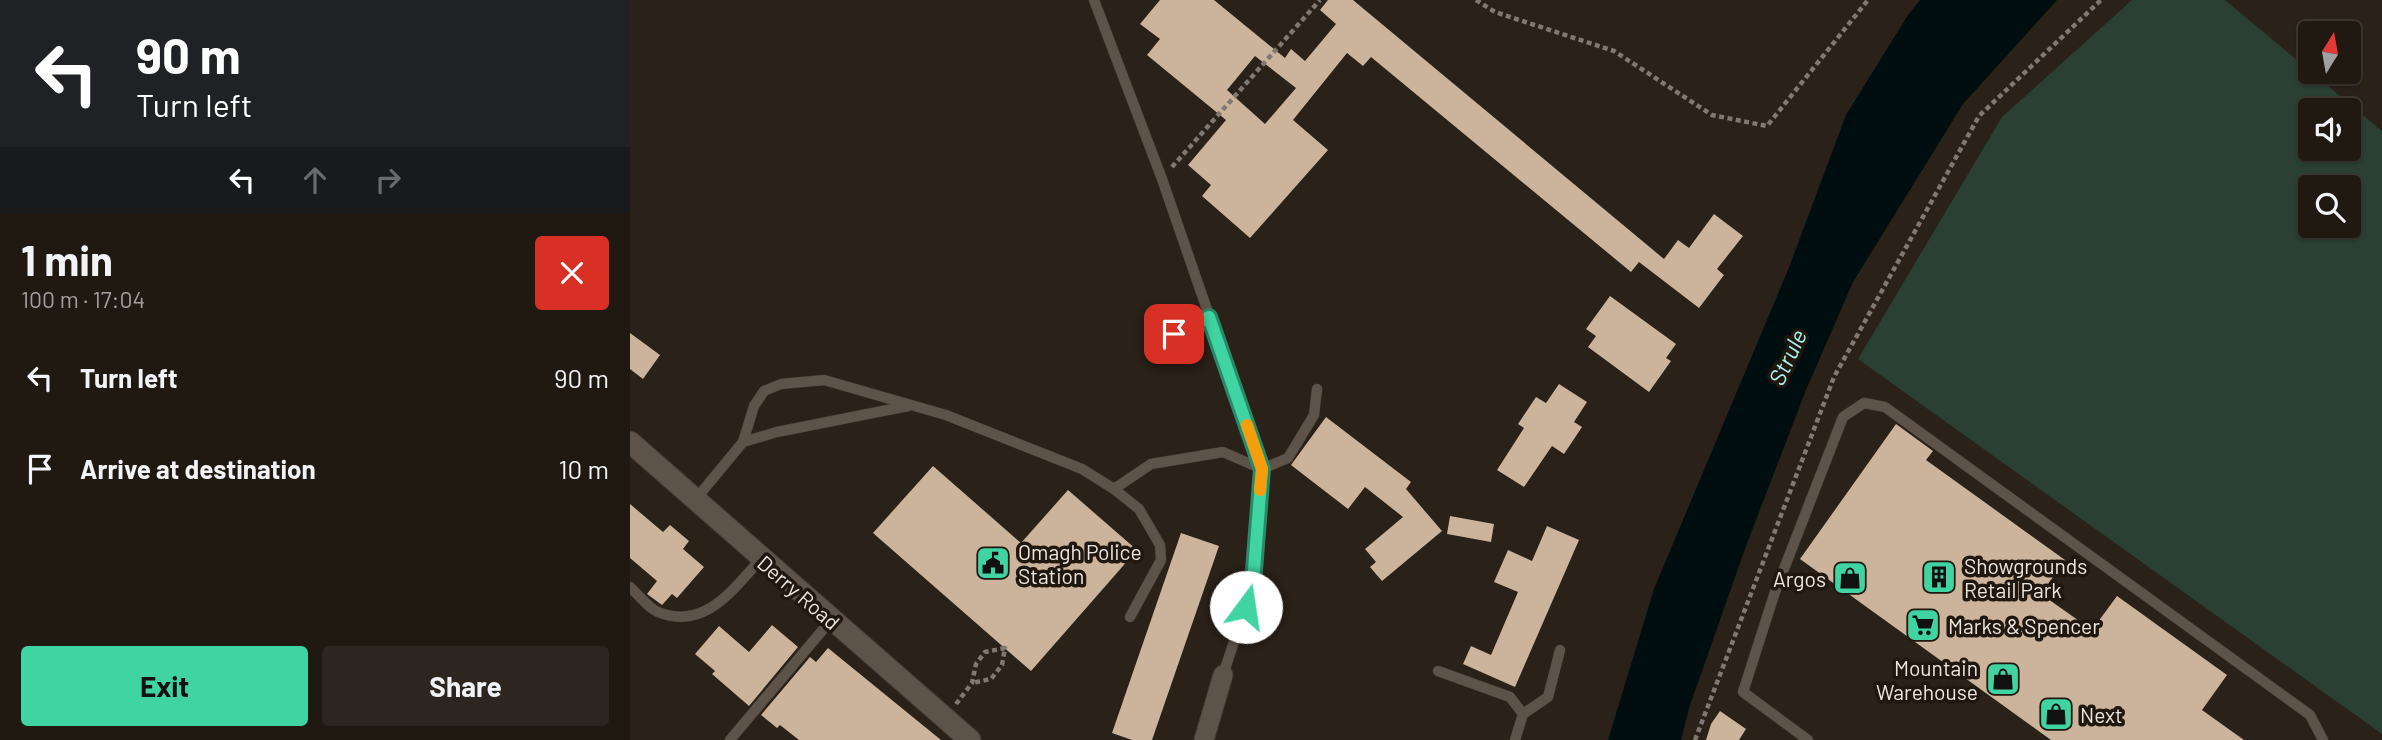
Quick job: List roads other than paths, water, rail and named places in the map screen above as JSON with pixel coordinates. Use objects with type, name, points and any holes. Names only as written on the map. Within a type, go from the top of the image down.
[{"type":"main road","name":"Derry Road","points":[[630,442],[970,740]]},
{"type":"street","points":[[1204,740],[1223,676]]},
{"type":"lane","points":[[1094,0],[1162,179],[1262,469],[1253,583],[1223,676]]},
{"type":"lane","points":[[1156,342],[1209,317]]},
{"type":"lane","points":[[695,500],[743,442],[754,406],[764,391],[781,384],[824,380],[946,415],[1082,469],[1114,489],[1139,509],[1160,545],[1161,560],[1130,617]]},
{"type":"lane","points":[[1114,489],[1151,464],[1223,452],[1262,469],[1288,458],[1314,415],[1317,388]]},
{"type":"lane","points":[[873,395],[880,412]]},
{"type":"lane","points":[[1808,740],[1743,692],[1775,592],[1843,417],[1864,403],[1885,407],[2310,715],[2323,740]]},
{"type":"lane","points":[[743,442],[777,432],[908,406]]},
{"type":"lane","points":[[630,587],[656,612],[685,619],[718,605],[761,559]]},
{"type":"lane","points":[[730,740],[831,620]]},
{"type":"lane","points":[[1515,740],[1523,714],[1548,697],[1560,650]]},
{"type":"lane","points":[[1438,671],[1510,697],[1523,714]]},
{"type":"water","name":"Strule","points":[[1920,0],[2057,0],[1963,104],[1853,282],[1806,390],[1746,546],[1689,708],[1681,740],[1608,740],[1654,589],[1788,270],[1846,115]]},
{"type":"place","name":"Omagh Police Station","points":[[993,563]]},
{"type":"place","name":"Showgrounds Retail Park","points":[[1939,577]]},
{"type":"place","name":"Argos","points":[[1850,578]]},
{"type":"place","name":"Marks & Spencer","points":[[1923,625]]},
{"type":"place","name":"Mountain Warehouse","points":[[2003,679]]},
{"type":"place","name":"Next","points":[[2056,714]]}]
